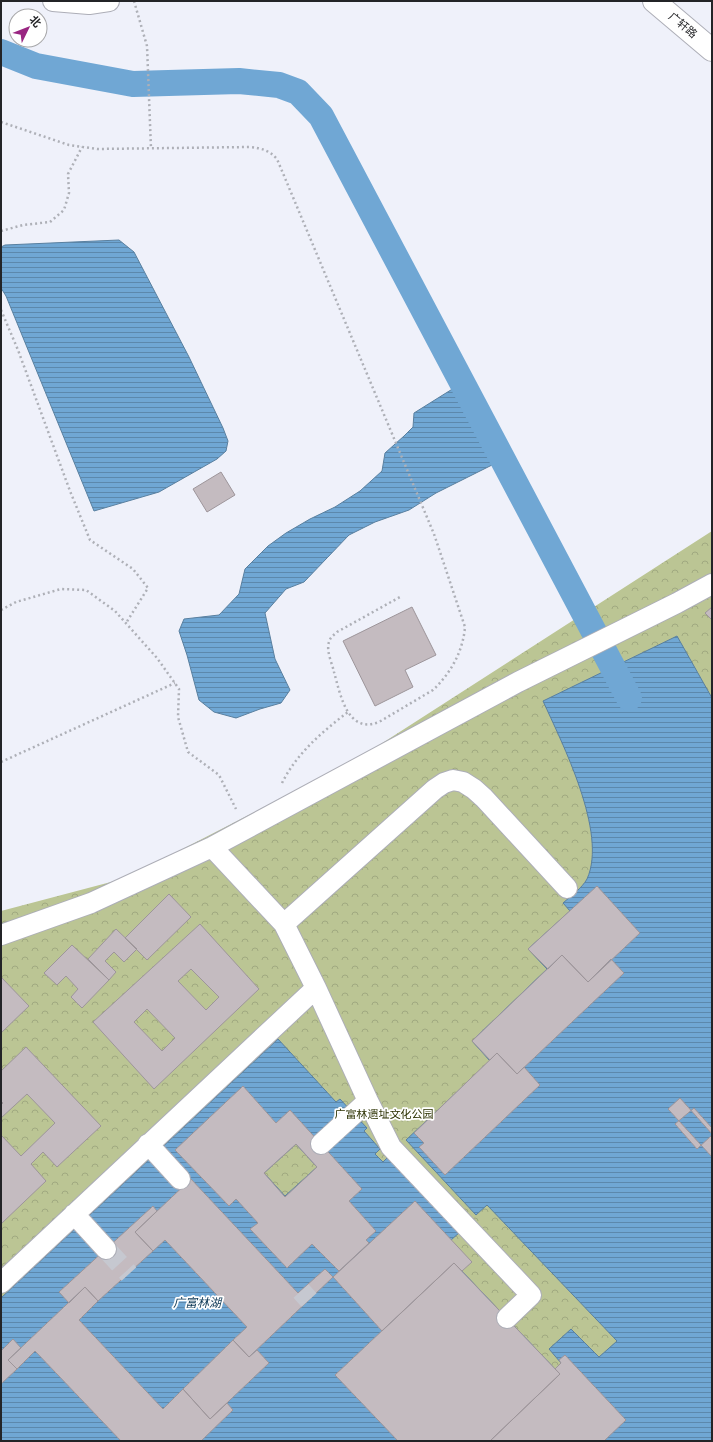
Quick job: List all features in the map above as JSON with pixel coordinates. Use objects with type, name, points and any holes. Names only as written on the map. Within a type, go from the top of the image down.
[{"type":"street","points":[[53,1],[89,4],[109,1]]},
{"type":"street","name":"广轩路","points":[[654,1],[712,50]]},
{"type":"street","points":[[1,935],[91,903],[212,847],[518,682],[678,603],[712,584]]},
{"type":"street","points":[[284,924],[435,788],[444,782],[453,780],[463,782],[484,798],[567,888]]},
{"type":"street","points":[[212,847],[284,924],[391,1147],[531,1295],[507,1318]]},
{"type":"street","points":[[1,1283],[316,988]]},
{"type":"street","points":[[321,1144],[368,1101]]},
{"type":"street","points":[[148,1144],[180,1179]]},
{"type":"street","points":[[74,1214],[106,1249]]},
{"type":"path","points":[[134,1],[147,46],[151,149]]},
{"type":"path","points":[[1,122],[46,138],[96,149],[257,148],[270,152],[277,159],[434,534],[465,627],[464,638],[456,660],[443,679],[433,690],[378,722],[366,725],[354,719],[342,701],[329,653],[330,639],[337,632],[400,597]]},
{"type":"path","points":[[1,230],[22,225],[50,222],[64,210],[69,193],[68,174],[82,147]]},
{"type":"path","points":[[1,310],[18,350],[70,491],[90,540],[133,569],[148,588],[126,623]]},
{"type":"path","points":[[1,610],[16,602],[61,589],[86,590],[116,611],[157,658],[179,689],[178,717],[188,752],[219,775],[245,829]]},
{"type":"path","points":[[1,762],[175,683]]},
{"type":"path","points":[[278,811],[282,783],[292,765],[323,732],[348,712]]},
{"type":"green space","name":"广富林遗址文化公园","points":[[712,531],[712,1441],[1,1441],[1,911],[126,878],[356,760]]},
{"type":"water","points":[[119,240],[134,252],[189,357],[228,441],[226,451],[217,459],[159,492],[94,511],[6,296],[1,288],[1,247],[5,245]]},
{"type":"water","points":[[462,383],[502,460],[436,493],[409,510],[375,522],[349,535],[304,582],[286,589],[265,613],[275,659],[290,690],[281,703],[236,718],[214,712],[199,700],[179,631],[184,619],[219,615],[239,594],[245,569],[268,546],[286,533],[335,507],[360,491],[382,471],[385,453],[413,427],[414,413]]},
{"type":"water","name":"广富林湖","points":[[677,636],[712,698],[712,1441],[1,1441],[1,1298],[278,1039],[336,1102],[340,1099],[367,1128],[364,1131],[380,1149],[375,1154],[383,1162],[388,1157],[460,1232],[441,1249],[555,1369],[561,1363],[549,1349],[571,1329],[599,1357],[617,1341],[487,1205],[476,1215],[406,1140],[490,1061],[472,1041],[547,969],[528,949],[570,911],[563,903],[579,889],[587,879],[592,860],[592,838],[587,814],[580,788],[571,764],[543,701]],"holes":[[[296,1144],[317,1167],[285,1196],[264,1173]]]},
{"type":"building","points":[[221,472],[235,495],[207,512],[193,489]]},
{"type":"building","points":[[412,607],[436,655],[405,670],[413,687],[375,706],[343,641]]},
{"type":"building","points":[[712,607],[712,620],[705,613]]},
{"type":"building","points":[[597,886],[640,933],[588,982],[562,955],[548,969],[528,949]]},
{"type":"building","points":[[169,894],[191,917],[147,960],[125,938]]},
{"type":"building","points":[[200,924],[259,989],[154,1089],[93,1022]],"holes":[[[191,969],[219,997],[206,1010],[178,981]],[[147,1009],[175,1038],[162,1051],[134,1022]]]},
{"type":"building","points":[[116,929],[137,949],[124,962],[114,952],[105,961],[116,972],[109,980],[88,959]]},
{"type":"building","points":[[72,945],[109,980],[82,1008],[71,997],[78,989],[66,976],[57,985],[44,973]]},
{"type":"building","points":[[562,955],[588,982],[611,959],[624,973],[517,1074],[497,1053],[490,1060],[472,1041]]},
{"type":"building","points":[[1,977],[29,1006],[1,1033]]},
{"type":"building","points":[[26,1047],[101,1126],[57,1167],[43,1152],[31,1164],[46,1181],[1,1224],[1,1135],[21,1156],[55,1123],[27,1094],[1,1118],[1,1105],[3,1103],[1,1101],[1,1071]]},
{"type":"building","points":[[497,1053],[517,1074],[524,1067],[540,1085],[445,1175],[419,1147],[424,1143],[414,1133]]},
{"type":"building","points":[[243,1086],[276,1123],[290,1110],[362,1189],[349,1201],[376,1231],[366,1240],[369,1243],[339,1271],[312,1244],[287,1268],[250,1229],[258,1223],[236,1199],[229,1206],[175,1150]],"holes":[[[296,1144],[317,1167],[285,1197],[264,1173]]]},
{"type":"building","points":[[680,1098],[712,1134],[712,1157],[668,1109]]},
{"type":"building","points":[[694,1108],[712,1128],[712,1135],[697,1149],[675,1124]]},
{"type":"building","points":[[191,1179],[298,1293],[325,1269],[333,1277],[249,1357],[233,1340],[247,1327],[165,1240],[153,1251],[135,1232]]},
{"type":"building","points":[[415,1201],[472,1262],[462,1271],[454,1263],[382,1331],[333,1277]]},
{"type":"building","points":[[153,1206],[157,1211],[135,1232],[153,1251],[98,1301],[85,1287],[69,1303],[59,1292]]},
{"type":"building","points":[[454,1263],[560,1374],[490,1441],[398,1441],[335,1375]]},
{"type":"building","points":[[85,1287],[98,1301],[79,1320],[163,1409],[183,1389],[210,1419],[227,1403],[233,1410],[201,1441],[121,1441],[35,1351],[17,1369],[8,1360]]},
{"type":"building","points":[[13,1339],[21,1348],[8,1360],[17,1369],[1,1384],[1,1351]]},
{"type":"building","points":[[233,1340],[249,1357],[257,1350],[269,1363],[210,1419],[183,1389]]},
{"type":"building","points":[[565,1355],[626,1420],[604,1441],[490,1441],[560,1374],[555,1369],[561,1363],[559,1360]]},
{"type":"waterway","points":[[1,52],[36,66],[133,84],[239,81],[279,85],[298,92],[321,116],[629,698]]},
{"type":"tunnel","points":[[106,1249],[129,1274]]},
{"type":"tunnel","points":[[301,1291],[309,1300]]}]
